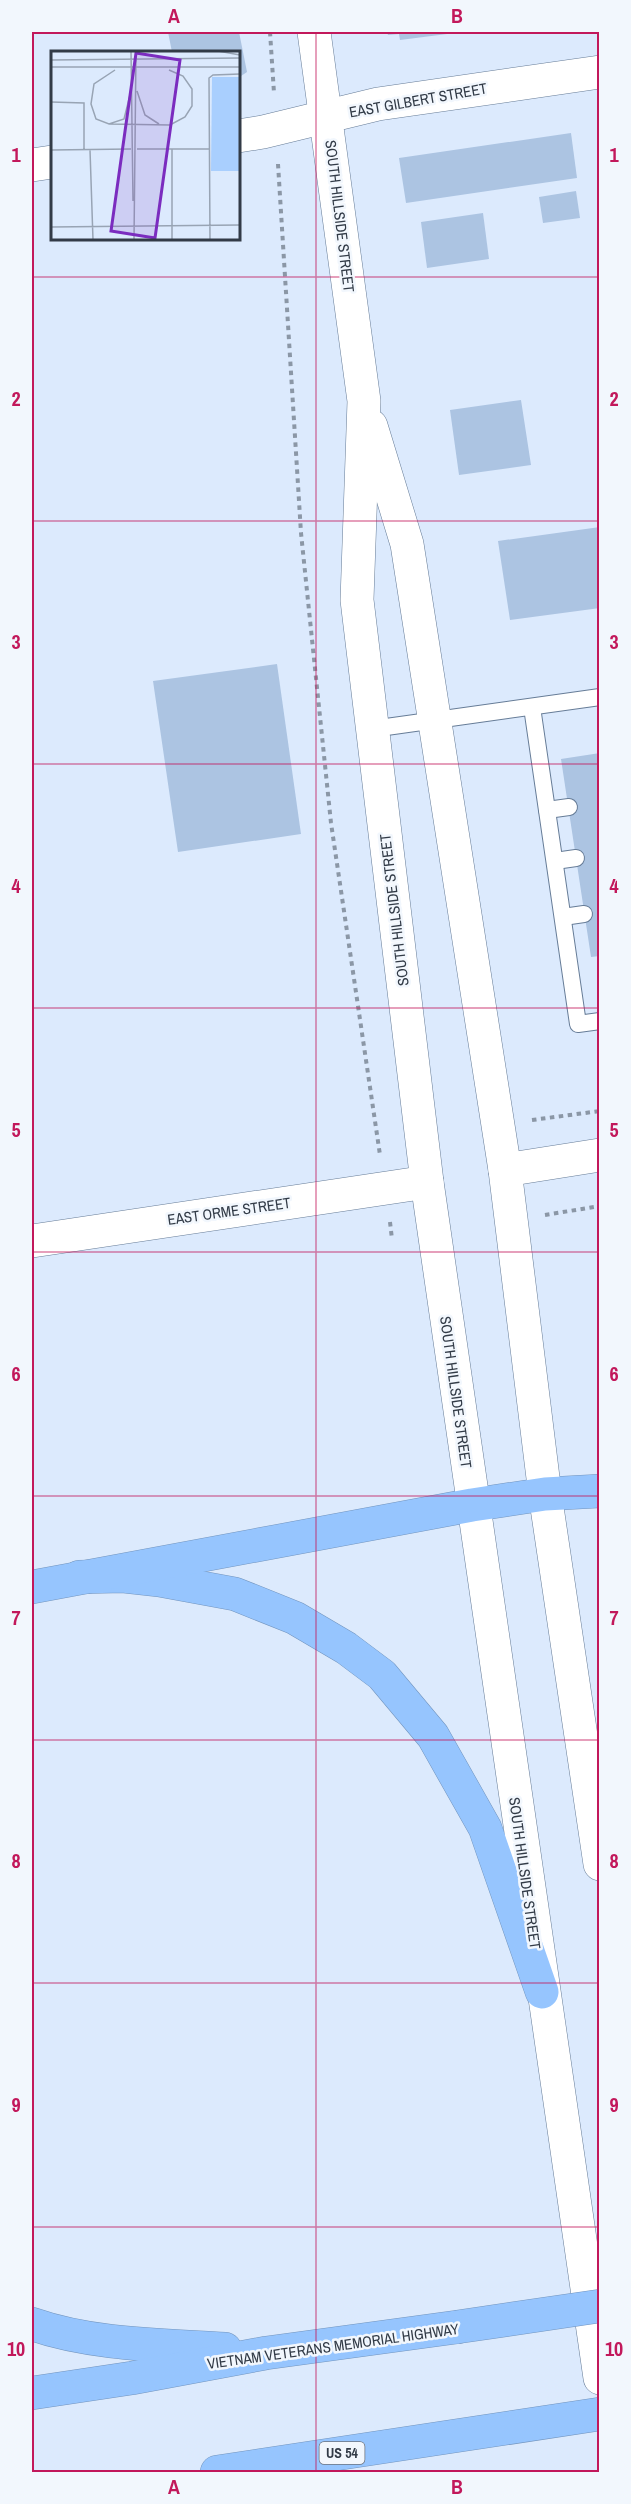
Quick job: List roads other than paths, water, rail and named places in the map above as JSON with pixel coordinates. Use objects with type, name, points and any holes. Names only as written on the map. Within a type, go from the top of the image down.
[{"type":"highway","points":[[32,1587],[472,1505],[545,1494],[600,1491]]},
{"type":"highway","points":[[79,1577],[123,1576],[235,1594],[295,1618],[346,1648],[382,1675],[433,1736],[485,1828],[542,1992]]},
{"type":"highway","name":"VIETNAM VETERANS MEMORIAL HIGHWAY","points":[[32,2393],[132,2379],[266,2353],[600,2306]]},
{"type":"highway","points":[[32,2324],[48,2330],[111,2341],[266,2353]]},
{"type":"highway","name":"US 54","points":[[217,2472],[600,2414]]},
{"type":"main road","name":"SOUTH HILLSIDE STREET","points":[[314,32],[364,402],[357,600],[427,1182],[542,1992],[600,2378]]},
{"type":"main road","name":"EAST GILBERT STREET","points":[[240,136],[378,104],[600,72]]},
{"type":"main road","points":[[32,165],[51,162]]},
{"type":"main road","name":"SOUTH HILLSIDE STREET","points":[[364,402],[407,544],[505,1170],[545,1494],[600,1864]]},
{"type":"main road","points":[[505,1170],[600,1155]]},
{"type":"main road","name":"EAST ORME STREET","points":[[32,1240],[427,1182]]},
{"type":"lane","points":[[372,729],[600,697]]},
{"type":"lane","points":[[532,707],[579,1024],[600,1021]]},
{"type":"lane","points":[[547,810],[569,807]]},
{"type":"lane","points":[[555,861],[576,858]]},
{"type":"lane","points":[[562,917],[584,914]]}]
